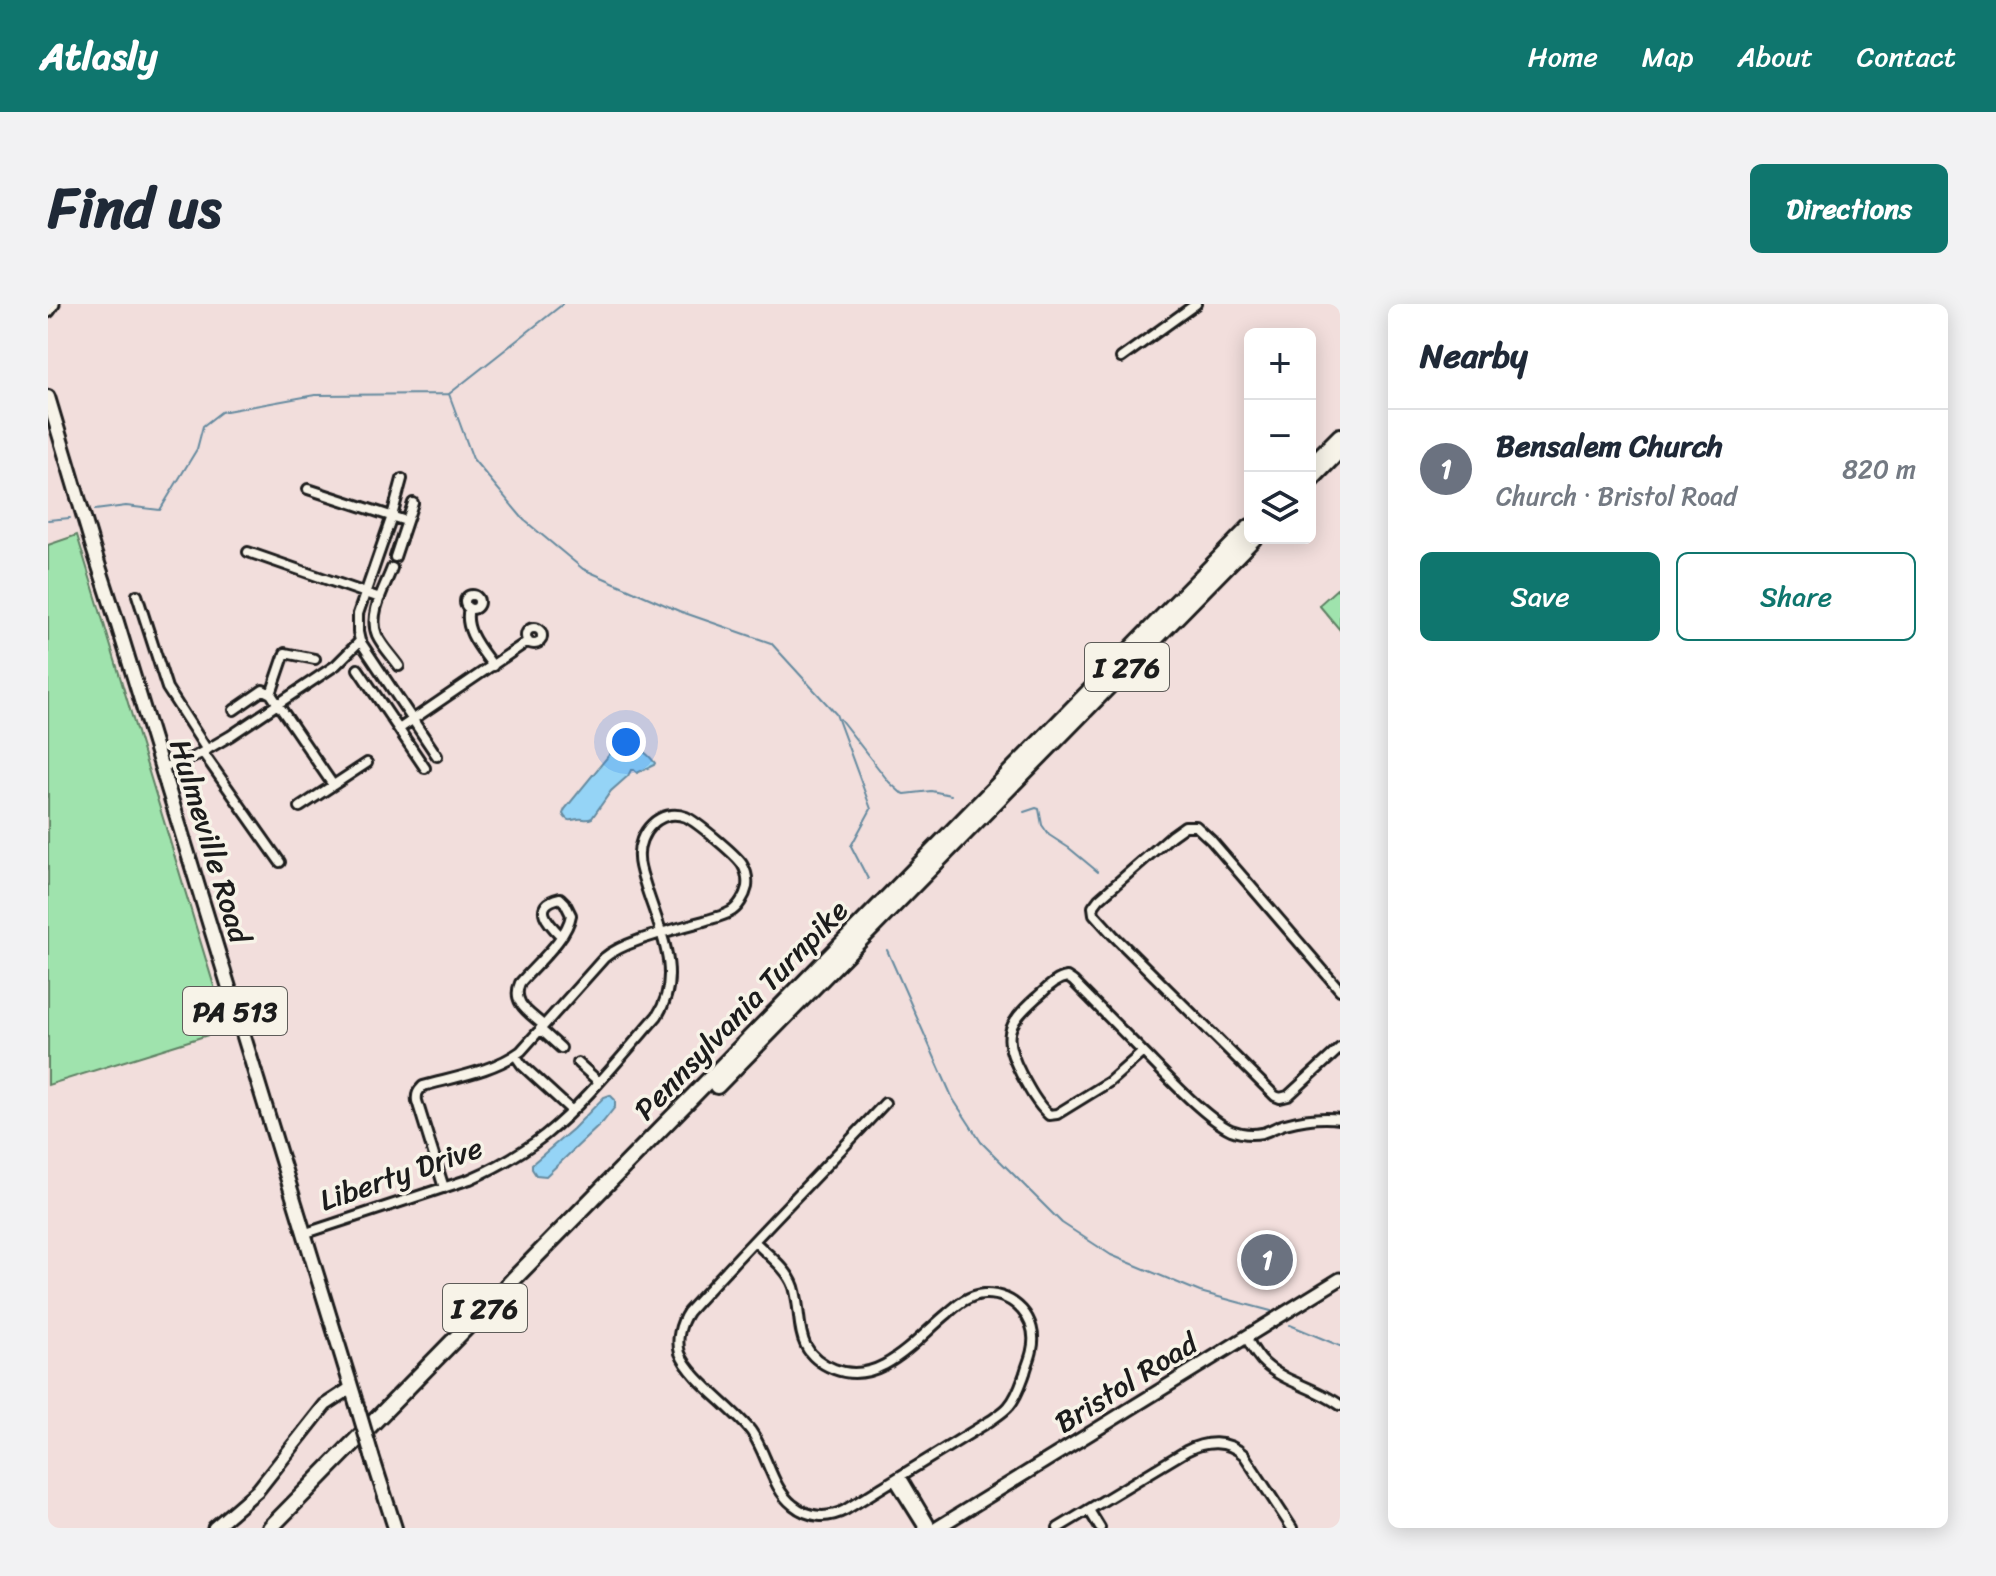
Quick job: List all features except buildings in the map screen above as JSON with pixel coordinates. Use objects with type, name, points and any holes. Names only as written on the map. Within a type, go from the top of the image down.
[{"type":"highway","points":[[1316,460],[1340,436]]},
{"type":"highway","points":[[1316,475],[1340,450]]},
{"type":"highway","name":"Pennsylvania Turnpike","points":[[270,1528],[1244,533]]},
{"type":"highway","name":"Pennsylvania Turnpike","points":[[282,1528],[1248,544]]},
{"type":"main road","points":[[48,311],[53,304]]},
{"type":"main road","name":"Hulmeville Road","points":[[48,397],[395,1528]]},
{"type":"main road","name":"Bristol Road","points":[[937,1528],[1340,1279]]},
{"type":"main road","points":[[214,1528],[258,1490],[325,1405],[351,1388]]},
{"type":"street","points":[[1121,358],[1196,304]]},
{"type":"street","points":[[402,479],[357,621],[360,641],[437,756]]},
{"type":"street","points":[[308,489],[406,521]]},
{"type":"street","points":[[395,557],[413,503]]},
{"type":"street","points":[[248,552],[380,598]]},
{"type":"street","points":[[392,568],[374,624],[376,634],[399,666]]},
{"type":"street","points":[[137,595],[167,688],[205,752],[280,862]]},
{"type":"street","points":[[469,608],[467,619],[472,634],[493,666]]},
{"type":"street","points":[[161,768],[205,752],[336,665],[360,641]]},
{"type":"street","points":[[399,729],[528,641]]},
{"type":"street","points":[[271,694],[285,653],[315,659]]},
{"type":"street","points":[[358,669],[425,768]]},
{"type":"street","points":[[234,710],[263,690],[271,694],[333,785]]},
{"type":"street","points":[[300,807],[367,763]]},
{"type":"street","name":"Liberty Drive","points":[[303,1234],[470,1179],[509,1160],[544,1136],[571,1110],[657,1016],[664,1005],[671,975],[670,965],[639,862],[638,847],[643,833],[655,821],[674,815],[685,817],[736,857],[748,877],[745,894],[729,913],[661,934]]},
{"type":"street","points":[[1340,990],[1196,826],[1185,826],[1171,836],[1093,907],[1094,914],[1113,935],[1275,1096],[1288,1096],[1340,1048]]},
{"type":"street","points":[[444,1188],[417,1101],[416,1095],[423,1086],[496,1065],[515,1055],[613,950],[661,934]]},
{"type":"street","points":[[561,936],[517,990],[520,1004],[561,1048]]},
{"type":"street","points":[[1143,1052],[1109,1082],[1057,1114],[1049,1115],[1035,1099],[1013,1059],[1009,1036],[1021,1012],[1058,979],[1067,977],[1199,1106],[1230,1129],[1247,1134],[1262,1133],[1307,1119],[1340,1119]]},
{"type":"street","points":[[515,1055],[571,1110]]},
{"type":"street","points":[[578,1063],[598,1081]]},
{"type":"street","points":[[754,1241],[791,1282],[799,1329],[806,1347],[827,1366],[846,1373],[862,1374],[893,1361],[968,1298],[986,1294],[1013,1302],[1024,1312],[1031,1325],[1033,1348],[1012,1403],[990,1421],[845,1510],[834,1515],[816,1516],[800,1511],[783,1496],[749,1428],[685,1363],[679,1348],[684,1318],[754,1241],[885,1103]]},
{"type":"street","points":[[1246,1337],[1270,1368],[1340,1405]]},
{"type":"street","points":[[1058,1528],[1194,1447],[1215,1443],[1226,1444],[1244,1455],[1292,1528]]},
{"type":"street","points":[[898,1478],[929,1523],[927,1528]]},
{"type":"street","points":[[1089,1510],[1100,1528]]},
{"type":"green space","points":[[77,535],[227,1029],[48,1085],[48,545]]},
{"type":"green space","points":[[1340,586],[1340,630],[1319,605]]},
{"type":"water","points":[[618,744],[638,748],[651,758],[654,765],[637,773],[631,770],[592,818],[568,820],[563,814],[565,809]]},
{"type":"water","points":[[610,1095],[615,1100],[615,1107],[603,1122],[546,1176],[536,1175],[532,1164],[604,1097]]},
{"type":"waterway","points":[[95,510],[126,506],[160,510],[197,449],[203,426],[221,412],[315,395],[449,394],[563,304]]},
{"type":"waterway","points":[[449,394],[473,459],[524,520],[583,569],[679,611],[771,643],[836,714],[871,809],[851,846],[868,879]]},
{"type":"waterway","points":[[48,520],[70,518]]},
{"type":"waterway","points":[[840,719],[900,792],[931,791],[951,795]]},
{"type":"waterway","points":[[1024,812],[1039,809],[1042,825],[1049,835],[1098,872]]},
{"type":"waterway","points":[[887,950],[953,1099],[981,1142],[1062,1223],[1111,1255],[1200,1292],[1271,1311]]},
{"type":"waterway","points":[[1290,1325],[1340,1346]]},
{"type":"place","name":"Bensalem Church","points":[[1267,1260]]}]
